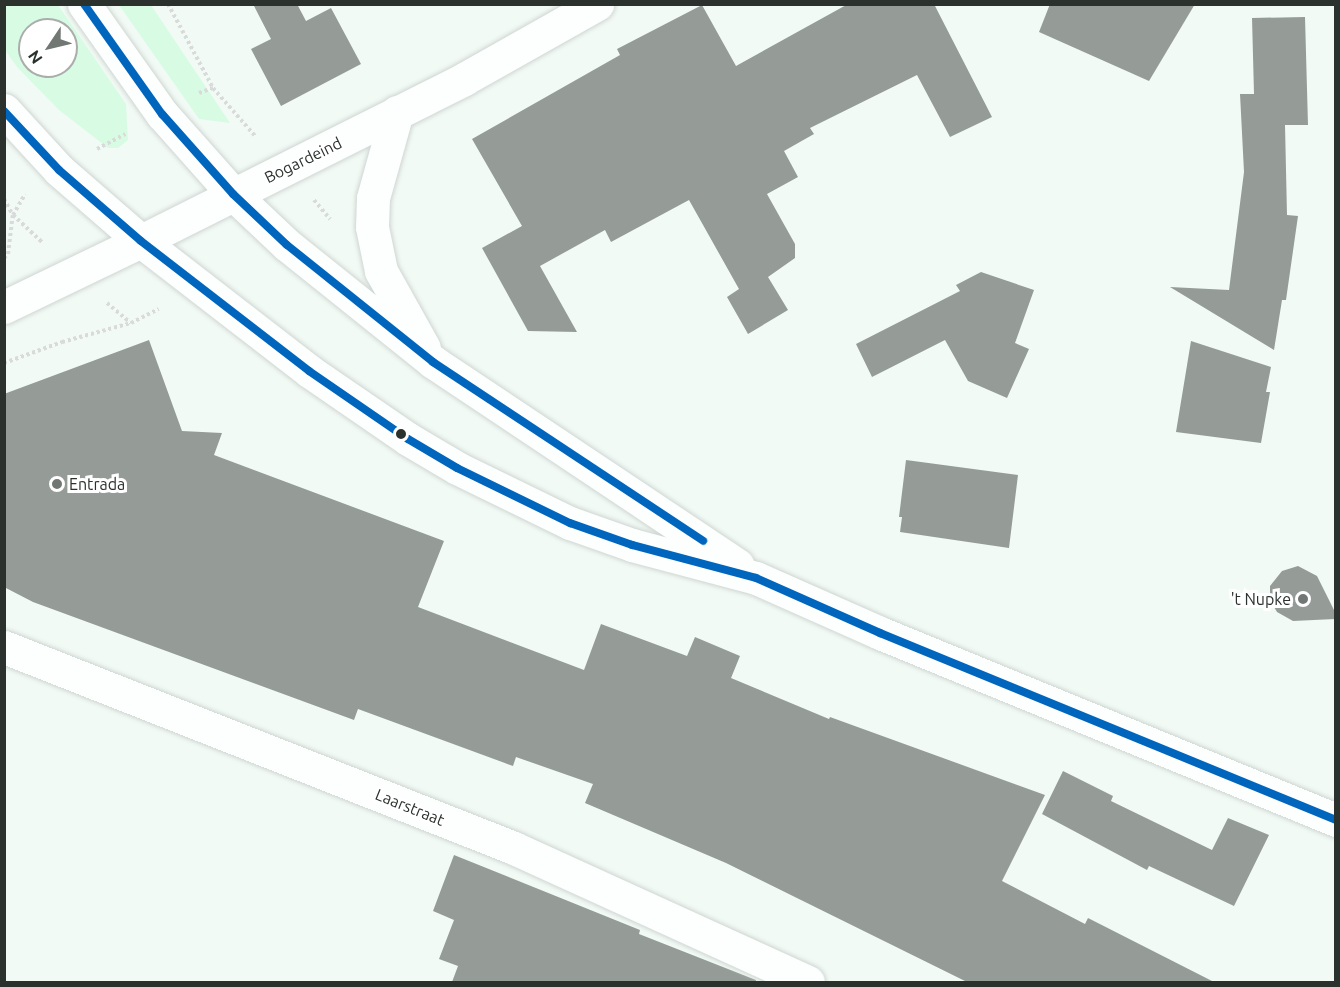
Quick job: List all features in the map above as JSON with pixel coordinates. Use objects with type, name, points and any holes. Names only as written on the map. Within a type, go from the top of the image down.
[{"type":"main road","points":[[84,4],[162,114],[233,194],[288,245],[433,362],[541,436],[639,497],[756,578]]},
{"type":"main road","name":"Bogardeind","points":[[4,307],[464,79],[597,4]]},
{"type":"main road","points":[[4,110],[59,170],[141,241],[309,371],[408,439],[458,468],[570,523],[632,545],[756,578],[880,633],[1335,820]]},
{"type":"main road","points":[[397,112],[373,198],[372,227],[381,271],[433,362]]},
{"type":"main road","name":"Laarstraat","points":[[4,647],[514,848],[808,982]]},
{"type":"path","points":[[168,4],[213,88],[333,222]]},
{"type":"path","points":[[4,258],[8,254],[14,215],[26,192],[59,170],[213,88]]},
{"type":"path","points":[[4,199],[14,215]]},
{"type":"path","points":[[4,363],[130,323]]},
{"type":"green space","points":[[5,4],[58,5],[67,18],[18,18],[17,67],[5,50]]},
{"type":"green space","points":[[119,5],[151,5],[230,123],[199,119]]},
{"type":"green space","points":[[78,34],[126,104],[128,140],[118,148],[108,148],[59,110],[28,78],[78,78]]},
{"type":"building","points":[[253,4],[297,4],[306,21],[331,8],[361,64],[281,106],[251,49],[271,39]]},
{"type":"building","points":[[848,4],[934,4],[992,117],[950,137],[917,75],[810,128],[814,134],[784,151],[798,177],[767,194],[795,244],[795,258],[768,277],[788,310],[748,334],[727,297],[739,289],[689,200],[611,242],[605,230],[540,266],[577,332],[528,331],[482,248],[522,226],[472,139],[620,55],[617,49],[702,5],[736,66]]},
{"type":"building","points":[[1050,4],[1195,4],[1149,81],[1039,32]]},
{"type":"building","points":[[1305,17],[1308,125],[1285,125],[1287,215],[1298,216],[1286,300],[1282,300],[1274,350],[1170,287],[1229,290],[1244,172],[1240,94],[1254,94],[1252,18]]},
{"type":"building","points":[[981,272],[1034,290],[1015,343],[1029,349],[1007,398],[968,381],[945,340],[872,377],[856,344],[960,291],[956,285]]},
{"type":"building","points":[[149,340],[182,431],[222,433],[214,455],[444,541],[418,607],[584,670],[601,624],[687,656],[695,637],[740,656],[731,678],[829,719],[830,717],[1045,795],[1002,881],[1085,924],[1088,918],[1214,982],[967,982],[726,863],[585,803],[593,784],[516,757],[513,766],[358,709],[354,720],[33,602],[4,587],[4,394]]},
{"type":"building","points":[[1191,341],[1271,367],[1266,392],[1270,392],[1261,443],[1176,432]]},
{"type":"building","points":[[906,460],[1018,475],[1009,548],[900,532],[902,517],[899,517]]},
{"type":"building","name":"'t Nupke","points":[[1298,566],[1317,576],[1335,612],[1335,619],[1293,621],[1277,612],[1270,600],[1270,586],[1282,571]]},
{"type":"building","points":[[1063,771],[1113,796],[1111,801],[1212,850],[1228,818],[1269,835],[1234,906],[1149,866],[1147,870],[1042,814]]},
{"type":"building","points":[[454,855],[640,930],[639,934],[756,980],[756,982],[452,982],[458,966],[439,959],[454,920],[433,911]]},
{"type":"transit line","points":[[84,4],[162,114],[233,194],[287,245],[433,362],[703,541]]},
{"type":"transit line","points":[[4,111],[59,170],[141,241],[309,371],[408,439],[457,468],[570,523],[632,545],[756,578],[880,633],[1336,820]]},
{"type":"place","name":"Entrada","points":[[57,484]]},
{"type":"place","name":"'t Nupke","points":[[1303,599]]}]
